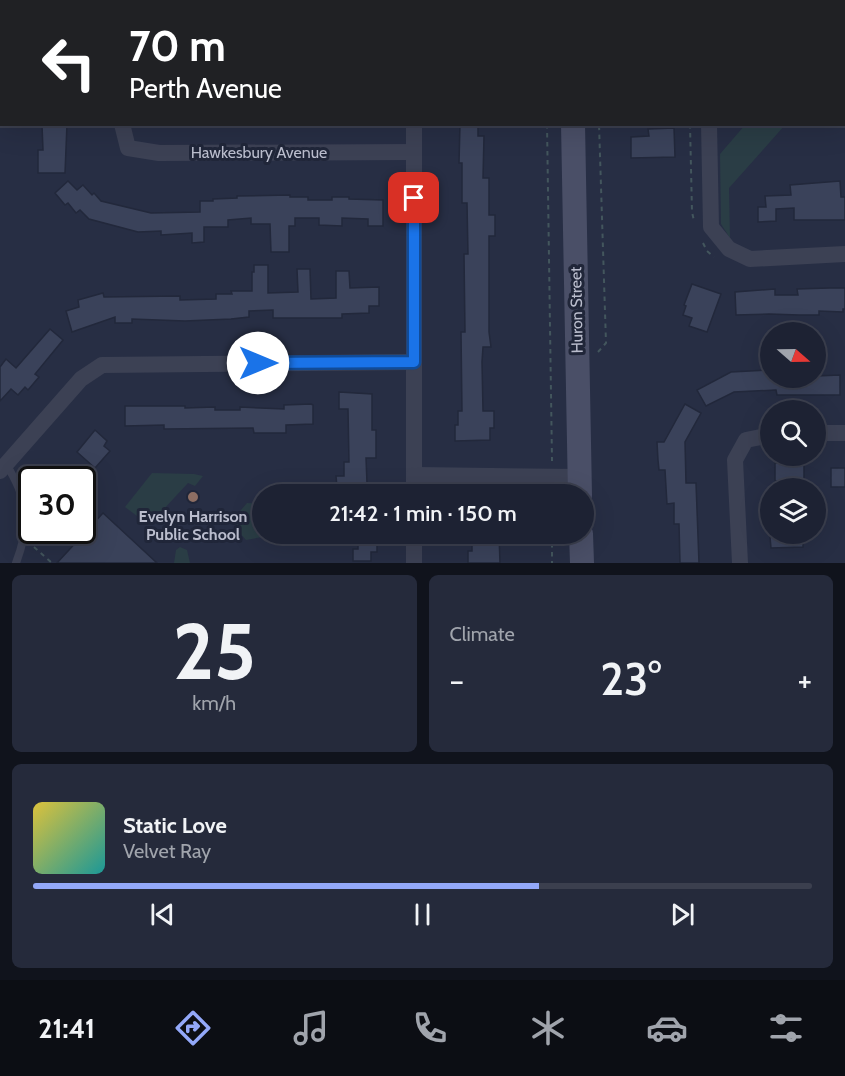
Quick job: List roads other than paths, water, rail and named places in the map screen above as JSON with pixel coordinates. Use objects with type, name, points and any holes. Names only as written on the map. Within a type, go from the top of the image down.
[{"type":"main road","name":"Huron Street","points":[[573,126],[580,484]]},
{"type":"main road","points":[[581,544],[582,563]]},
{"type":"street","name":"Hawkesbury Avenue","points":[[122,126],[128,148],[159,153],[414,152]]},
{"type":"street","points":[[414,126],[414,484]]},
{"type":"street","points":[[709,126],[711,227],[729,249],[750,259],[845,254]]},
{"type":"street","points":[[3,468],[81,379],[102,365],[414,362]]},
{"type":"street","points":[[826,434],[845,433]]},
{"type":"street","points":[[740,563],[735,460],[746,440],[760,437]]},
{"type":"street","points":[[414,475],[550,484]]},
{"type":"street","points":[[414,544],[414,563]]},
{"type":"lane","points":[[3,468],[16,480],[27,512],[16,563]]},
{"type":"place","name":"Evelyn Harrison Public School","points":[[193,497]]}]
